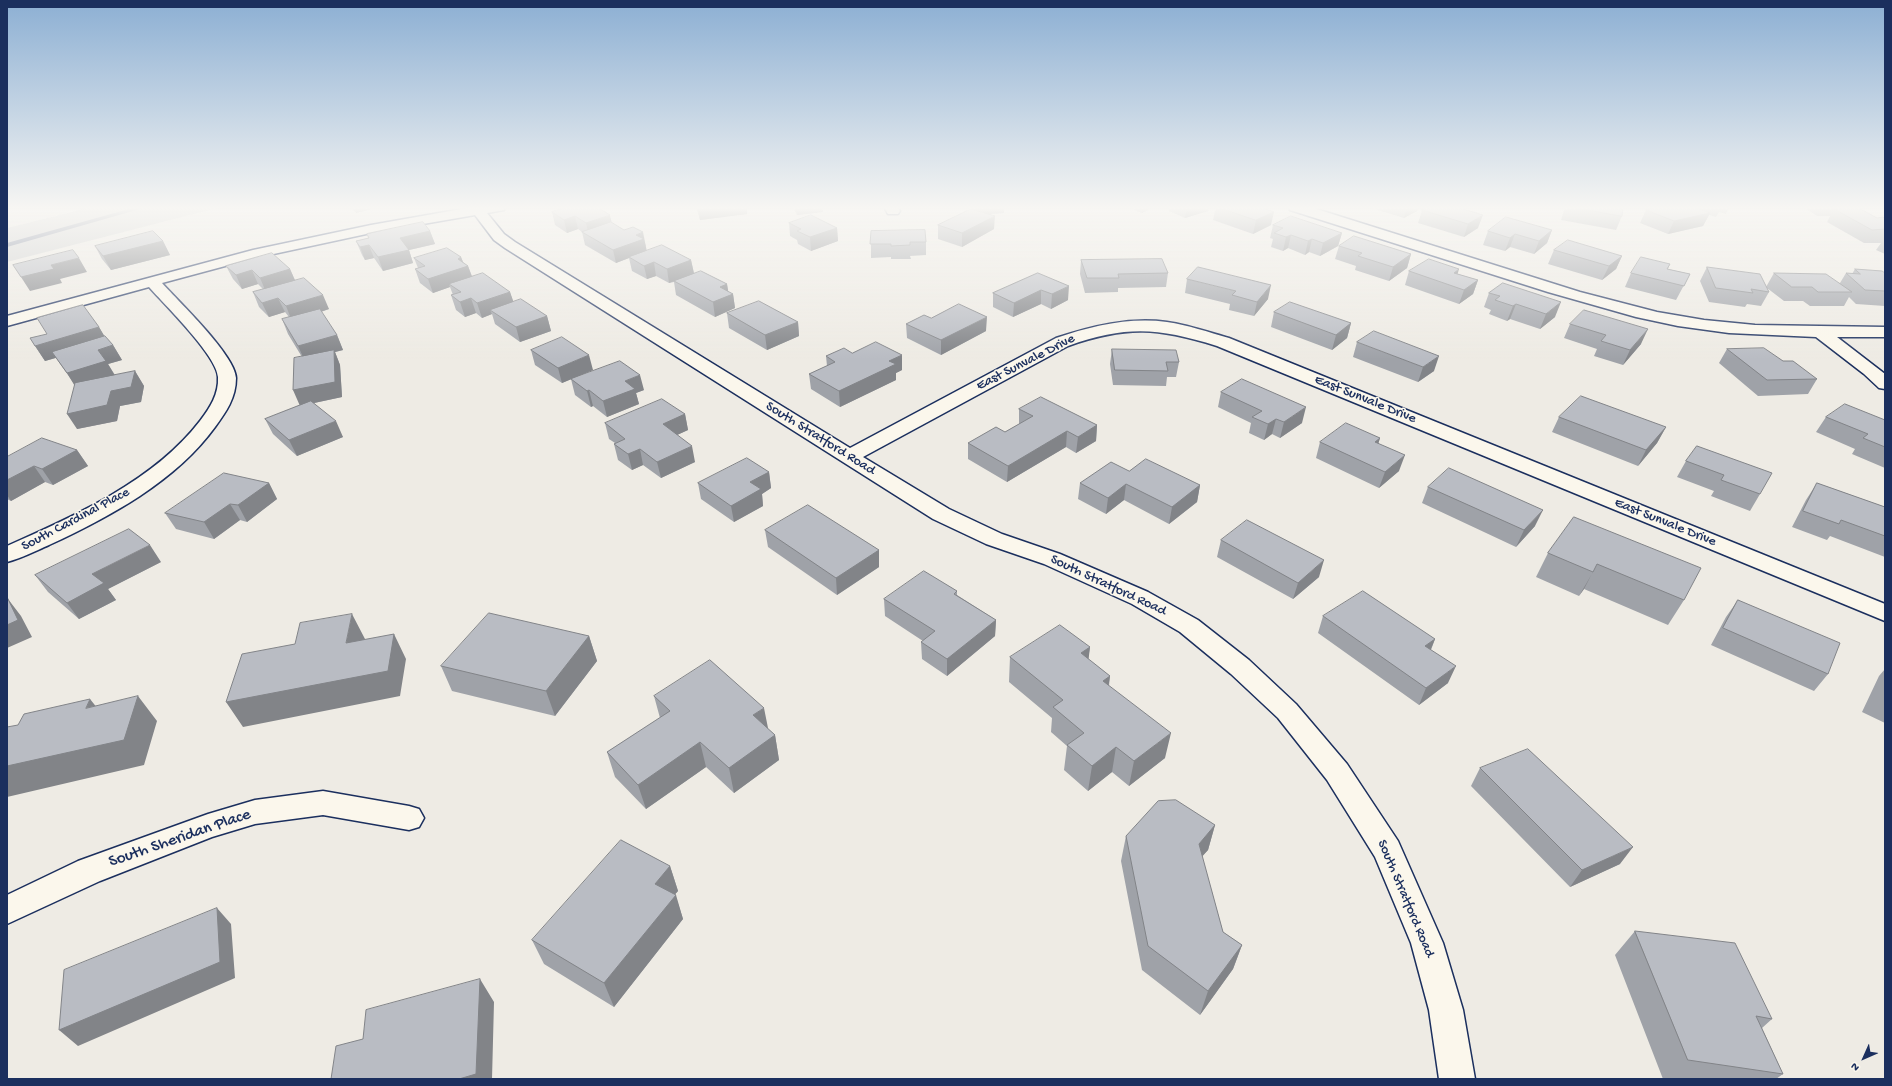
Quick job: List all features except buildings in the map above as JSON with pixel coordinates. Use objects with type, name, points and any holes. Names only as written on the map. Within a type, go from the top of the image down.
[{"type":"street","points":[[7,321],[240,258]]},
{"type":"street","name":"South Stratford Road","points":[[530,258],[941,514],[994,539],[1052,559],[1140,598],[1189,626],[1240,666],[1287,711],[1337,772],[1387,850],[1427,943],[1446,1010],[1457,1079]]},
{"type":"street","points":[[1457,258],[1598,302],[1652,316],[1712,326],[1820,332],[1885,332]]},
{"type":"street","name":"South Cardinal Place","points":[[7,555],[73,525],[134,490],[179,456],[195,441],[217,412],[224,399],[227,377],[220,358],[152,281]]},
{"type":"street","name":"East Sunvale Drive","points":[[848,457],[1062,342],[1090,332],[1119,327],[1151,326],[1181,329],[1223,342],[1885,613]]},
{"type":"street","points":[[1820,332],[1870,370],[1885,384]]},
{"type":"street","name":"South Sheridan Place","points":[[7,910],[89,871],[208,826],[254,812],[323,803],[409,818]]},
{"type":"shaded area","points":[[7,258],[24,258],[7,262]]}]
